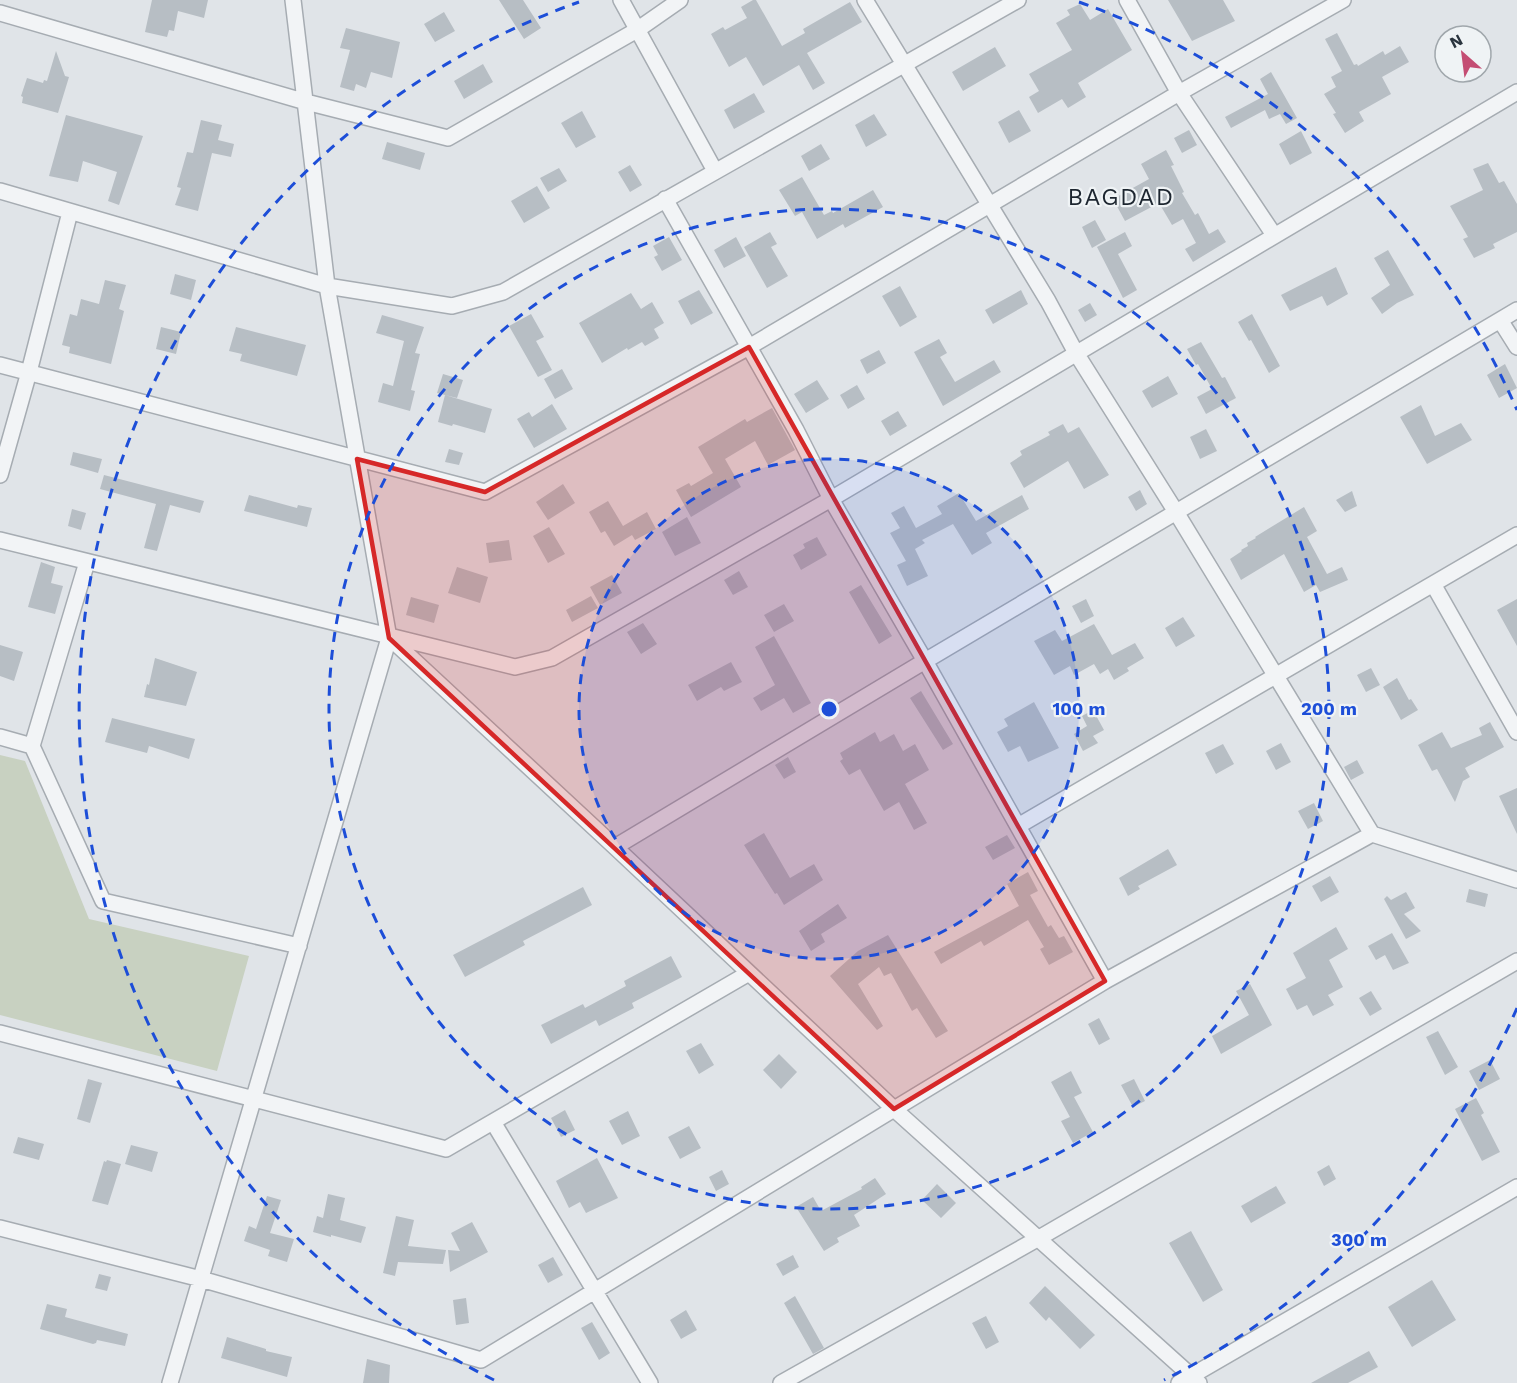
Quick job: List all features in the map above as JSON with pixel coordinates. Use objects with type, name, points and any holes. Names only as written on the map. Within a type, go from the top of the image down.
[{"type":"street","points":[[170,1383],[389,638],[327,286],[293,0]]},
{"type":"street","points":[[621,0],[715,171]]},
{"type":"street","points":[[0,13],[306,102],[448,138],[637,30],[680,0]]},
{"type":"street","points":[[865,0],[1048,301],[1076,353],[1176,512],[1372,834],[1517,880]]},
{"type":"street","points":[[0,191],[327,286],[453,306],[503,292],[1018,0]]},
{"type":"street","points":[[1127,0],[1179,93],[1274,235]]},
{"type":"street","points":[[0,364],[484,492],[748,347],[1179,93],[1343,0]]},
{"type":"street","points":[[0,540],[515,668],[552,658],[831,499],[1517,92]]},
{"type":"street","points":[[665,199],[796,430],[831,499],[1105,981]]},
{"type":"street","points":[[0,475],[70,212]]},
{"type":"street","points":[[615,847],[1517,310]]},
{"type":"street","points":[[1500,320],[1517,347]]},
{"type":"street","points":[[1018,826],[1517,535]]},
{"type":"street","points":[[87,562],[33,746],[103,901],[299,946]]},
{"type":"street","points":[[1433,584],[1517,732]]},
{"type":"street","points":[[389,638],[894,1109],[1039,1238],[1190,1381],[1517,1187]]},
{"type":"street","points":[[0,737],[33,746]]},
{"type":"street","points":[[0,1228],[201,1279],[481,1360],[1105,981],[1372,834]]},
{"type":"street","points":[[781,1383],[1039,1238],[1517,962]]},
{"type":"street","points":[[0,1033],[446,1149],[749,973]]},
{"type":"street","points":[[493,1122],[651,1383]]},
{"type":"highlighted area","points":[[749,347],[1105,981],[894,1109],[389,638],[357,459],[485,492]]},
{"type":"green space","points":[[0,755],[25,761],[89,919],[249,956],[217,1071],[0,1015]]},
{"type":"building","points":[[152,0],[208,0],[204,18],[178,11],[174,31],[169,30],[167,37],[145,32]]},
{"type":"building","points":[[499,0],[523,0],[541,28],[524,39]]},
{"type":"building","points":[[756,0],[782,46],[805,33],[803,29],[850,2],[862,22],[807,53],[825,83],[813,90],[799,65],[763,86],[746,57],[729,67],[711,34],[723,27],[725,30],[747,18],[741,7]]},
{"type":"building","points":[[1168,0],[1223,0],[1235,21],[1192,41]]},
{"type":"building","points":[[1080,4],[1090,20],[1108,9],[1132,50],[1078,83],[1086,97],[1068,108],[1062,99],[1038,113],[1029,97],[1039,91],[1029,74],[1072,50],[1056,23],[1070,15],[1067,10]]},
{"type":"building","points":[[444,12],[455,31],[435,42],[424,24]]},
{"type":"building","points":[[346,28],[400,42],[392,78],[371,72],[366,88],[356,84],[354,91],[340,87],[350,50],[340,48]]},
{"type":"building","points":[[1337,33],[1354,65],[1358,66],[1383,51],[1385,55],[1400,46],[1409,62],[1382,77],[1391,94],[1359,112],[1364,121],[1345,133],[1324,94],[1336,87],[1331,77],[1342,71],[1325,39]]},
{"type":"building","points":[[995,47],[1006,66],[963,91],[952,72]]},
{"type":"building","points":[[56,51],[65,76],[69,77],[58,113],[22,103],[23,97],[21,96],[27,78],[43,83],[44,80],[47,81]]},
{"type":"building","points":[[483,64],[493,82],[464,99],[454,81]]},
{"type":"building","points":[[1271,72],[1297,118],[1286,124],[1280,114],[1269,119],[1265,110],[1231,128],[1225,117],[1268,94],[1260,79]]},
{"type":"building","points":[[754,93],[765,112],[734,129],[724,110]]},
{"type":"building","points":[[1019,110],[1031,131],[1009,143],[998,122]]},
{"type":"building","points":[[582,111],[596,137],[576,148],[561,123]]},
{"type":"building","points":[[874,114],[887,135],[866,147],[855,125]]},
{"type":"building","points":[[66,115],[143,136],[119,205],[108,201],[117,172],[83,161],[78,182],[49,176]]},
{"type":"building","points":[[201,120],[222,125],[218,140],[234,144],[231,157],[212,153],[198,211],[175,205],[181,188],[177,187],[187,152],[193,153]]},
{"type":"building","points":[[1189,130],[1197,145],[1182,153],[1174,138]]},
{"type":"building","points":[[1301,131],[1312,153],[1290,165],[1279,144]]},
{"type":"building","points":[[387,142],[425,153],[420,170],[382,159]]},
{"type":"building","points":[[821,144],[830,159],[809,171],[801,156]]},
{"type":"building","points":[[1166,150],[1174,165],[1171,166],[1184,192],[1182,193],[1195,215],[1198,213],[1209,234],[1218,229],[1226,242],[1193,262],[1185,249],[1196,243],[1183,219],[1172,225],[1159,203],[1125,221],[1113,199],[1149,179],[1141,164]]},
{"type":"building","points":[[1488,163],[1499,183],[1504,181],[1517,204],[1517,232],[1493,244],[1495,248],[1474,258],[1463,239],[1468,237],[1450,206],[1483,190],[1473,169]]},
{"type":"building","points":[[630,165],[642,185],[630,192],[618,172]]},
{"type":"building","points":[[559,168],[567,181],[548,192],[540,178]]},
{"type":"building","points":[[802,177],[824,215],[832,211],[833,213],[873,190],[883,207],[845,228],[843,224],[817,239],[802,212],[795,216],[779,190]]},
{"type":"building","points":[[537,186],[550,208],[524,223],[511,201]]},
{"type":"building","points":[[1095,220],[1106,240],[1092,248],[1082,227]]},
{"type":"building","points":[[770,232],[777,244],[771,247],[788,276],[767,288],[744,247]]},
{"type":"building","points":[[1125,232],[1132,246],[1118,254],[1137,290],[1123,298],[1097,247]]},
{"type":"building","points":[[669,237],[682,260],[662,271],[654,257],[658,255],[653,246]]},
{"type":"building","points":[[736,237],[746,256],[724,268],[714,250]]},
{"type":"building","points":[[1388,250],[1414,295],[1397,303],[1382,314],[1371,298],[1390,285],[1374,258]]},
{"type":"building","points":[[1336,267],[1348,294],[1327,306],[1322,296],[1290,311],[1281,295]]},
{"type":"building","points":[[175,274],[196,280],[191,300],[170,294]]},
{"type":"building","points":[[105,280],[126,285],[119,309],[124,311],[111,364],[69,353],[70,347],[62,345],[70,314],[77,316],[81,299],[99,304]]},
{"type":"building","points":[[900,286],[917,317],[900,327],[882,296]]},
{"type":"building","points":[[699,290],[713,313],[691,325],[678,301]]},
{"type":"building","points":[[1021,290],[1028,304],[993,324],[985,310]]},
{"type":"building","points":[[631,293],[641,309],[652,302],[664,323],[654,329],[659,338],[645,346],[642,342],[628,350],[627,348],[602,363],[579,323]]},
{"type":"building","points":[[1090,303],[1097,315],[1085,322],[1078,310]]},
{"type":"building","points":[[531,314],[544,337],[536,341],[552,370],[538,377],[509,326]]},
{"type":"building","points":[[1252,314],[1280,366],[1269,373],[1238,322]]},
{"type":"building","points":[[382,315],[424,327],[415,353],[420,354],[411,390],[415,391],[410,411],[378,402],[383,383],[393,386],[404,341],[376,333]]},
{"type":"building","points":[[161,327],[181,332],[176,354],[156,349]]},
{"type":"building","points":[[236,327],[306,345],[297,376],[240,361],[242,354],[229,351]]},
{"type":"building","points":[[939,339],[947,353],[940,357],[955,382],[994,360],[1001,372],[943,406],[914,352]]},
{"type":"building","points":[[1201,342],[1222,378],[1225,377],[1236,398],[1206,414],[1197,397],[1212,389],[1187,349]]},
{"type":"building","points":[[879,350],[886,363],[867,374],[860,360]]},
{"type":"building","points":[[1505,364],[1517,388],[1499,398],[1487,375]]},
{"type":"building","points":[[562,369],[573,389],[555,399],[544,379]]},
{"type":"building","points":[[443,374],[463,380],[457,398],[437,393]]},
{"type":"building","points":[[1168,376],[1178,394],[1152,408],[1142,391]]},
{"type":"building","points":[[817,380],[829,399],[806,413],[794,394]]},
{"type":"building","points":[[857,385],[865,399],[848,409],[840,395]]},
{"type":"building","points":[[445,395],[492,409],[485,433],[438,422]]},
{"type":"building","points":[[552,404],[567,429],[534,448],[517,419],[529,412],[532,417]]},
{"type":"building","points":[[1421,405],[1435,436],[1461,423],[1472,440],[1427,464],[1400,417]]},
{"type":"building","points":[[772,408],[795,450],[768,465],[755,441],[725,459],[741,487],[691,517],[676,490],[689,483],[691,486],[713,473],[698,447],[745,419],[747,422]]},
{"type":"building","points":[[898,411],[907,426],[890,436],[881,421]]},
{"type":"building","points":[[1063,424],[1068,433],[1079,427],[1109,475],[1084,489],[1068,461],[1024,488],[1010,463],[1022,455],[1020,451],[1050,435],[1048,432]]},
{"type":"building","points":[[1206,429],[1217,451],[1200,459],[1190,437]]},
{"type":"building","points":[[449,449],[463,453],[459,465],[445,462]]},
{"type":"building","points":[[73,452],[102,459],[98,473],[70,465]]},
{"type":"building","points":[[104,475],[204,501],[200,513],[170,505],[157,551],[144,548],[156,504],[100,489]]},
{"type":"building","points":[[563,484],[575,503],[548,520],[536,502]]},
{"type":"building","points":[[1140,490],[1147,504],[1136,511],[1128,497]]},
{"type":"building","points":[[1352,491],[1357,506],[1345,512],[1336,500]]},
{"type":"building","points":[[959,493],[976,521],[1022,495],[1029,509],[986,533],[992,543],[972,555],[953,524],[922,540],[925,543],[915,549],[928,576],[907,586],[897,565],[906,561],[890,533],[900,528],[891,513],[904,506],[916,528],[942,514],[937,506]]},
{"type":"building","points":[[249,495],[297,508],[298,505],[312,508],[307,527],[244,511]]},
{"type":"building","points":[[608,501],[623,526],[647,512],[656,529],[635,540],[632,535],[614,546],[605,531],[601,533],[589,512]]},
{"type":"building","points":[[1304,507],[1317,531],[1307,537],[1327,574],[1342,567],[1348,580],[1320,592],[1316,585],[1304,592],[1284,554],[1241,580],[1230,559],[1248,546],[1247,543],[1255,537]]},
{"type":"building","points":[[72,509],[86,513],[81,530],[68,526]]},
{"type":"building","points":[[687,517],[701,543],[675,556],[662,532]]},
{"type":"building","points":[[549,527],[565,554],[548,563],[533,536]]},
{"type":"building","points":[[817,537],[827,555],[801,570],[793,555],[805,548],[803,544]]},
{"type":"building","points":[[509,540],[512,560],[489,563],[486,543]]},
{"type":"building","points":[[41,562],[55,567],[51,583],[63,586],[55,614],[28,607]]},
{"type":"building","points":[[457,567],[488,577],[480,603],[448,593]]},
{"type":"building","points":[[739,571],[748,587],[733,595],[724,580]]},
{"type":"building","points":[[612,575],[622,593],[600,605],[590,587]]},
{"type":"building","points":[[861,585],[892,636],[879,644],[849,592]]},
{"type":"building","points":[[591,596],[598,608],[572,622],[566,610]]},
{"type":"building","points":[[411,597],[439,605],[434,623],[406,615]]},
{"type":"building","points":[[1086,599],[1094,616],[1081,623],[1072,606]]},
{"type":"building","points":[[1517,599],[1517,646],[1497,610]]},
{"type":"building","points":[[784,604],[794,621],[774,632],[764,615]]},
{"type":"building","points":[[1183,617],[1195,636],[1176,647],[1165,628]]},
{"type":"building","points":[[643,623],[657,644],[641,654],[627,632]]},
{"type":"building","points":[[1094,624],[1112,655],[1135,643],[1144,658],[1127,668],[1129,671],[1114,680],[1108,669],[1100,674],[1094,664],[1074,675],[1070,666],[1054,675],[1034,641],[1055,630],[1062,641]]},
{"type":"building","points":[[774,636],[811,703],[793,713],[784,698],[761,711],[753,698],[775,685],[755,647]]},
{"type":"building","points":[[0,645],[23,652],[14,681],[0,676]]},
{"type":"building","points":[[155,658],[197,672],[186,706],[144,697]]},
{"type":"building","points":[[731,662],[742,682],[724,691],[721,687],[697,701],[688,685]]},
{"type":"building","points":[[1371,668],[1380,685],[1366,692],[1357,675]]},
{"type":"building","points":[[1397,678],[1409,700],[1411,699],[1418,710],[1401,720],[1383,687]]},
{"type":"building","points":[[921,691],[953,744],[943,750],[910,698]]},
{"type":"building","points":[[1034,702],[1059,748],[1028,762],[1020,746],[1008,752],[997,732],[1008,726],[1004,719]]},
{"type":"building","points":[[1093,710],[1104,730],[1093,736],[1098,743],[1083,751],[1074,734],[1087,726],[1082,716]]},
{"type":"building","points":[[112,718],[195,739],[189,759],[149,746],[147,753],[105,742]]},
{"type":"building","points":[[1490,722],[1504,747],[1465,768],[1470,777],[1463,781],[1455,802],[1437,769],[1432,771],[1418,745],[1442,732],[1451,748],[1482,735],[1479,728]]},
{"type":"building","points":[[875,732],[880,742],[894,734],[903,751],[915,744],[929,770],[905,784],[927,823],[914,830],[899,802],[884,811],[860,769],[849,775],[840,761],[843,759],[840,753]]},
{"type":"building","points":[[1281,743],[1291,762],[1276,770],[1266,751]]},
{"type":"building","points":[[1223,744],[1234,764],[1216,774],[1205,753]]},
{"type":"building","points":[[788,757],[796,772],[784,779],[775,765]]},
{"type":"building","points":[[1357,760],[1364,773],[1351,780],[1344,767]]},
{"type":"building","points":[[1517,788],[1517,834],[1499,796]]},
{"type":"building","points":[[1314,803],[1323,821],[1308,829],[1298,811]]},
{"type":"building","points":[[764,833],[790,878],[814,864],[823,880],[784,905],[744,845]]},
{"type":"building","points":[[1007,835],[1015,848],[993,860],[985,847]]},
{"type":"building","points":[[1168,849],[1177,865],[1138,886],[1140,889],[1128,896],[1119,878]]},
{"type":"building","points":[[1028,872],[1038,891],[1030,895],[1048,927],[1051,925],[1059,938],[1064,936],[1073,952],[1049,965],[1040,949],[1044,947],[1028,920],[984,946],[981,941],[941,964],[934,952],[1019,906],[1007,884]]},
{"type":"building","points":[[1330,876],[1339,892],[1321,902],[1312,886]]},
{"type":"building","points":[[583,887],[592,905],[523,941],[525,945],[465,977],[453,955]]},
{"type":"building","points":[[1469,889],[1488,894],[1485,907],[1466,902]]},
{"type":"building","points":[[1406,892],[1415,908],[1404,914],[1421,931],[1406,939],[1384,899],[1387,896],[1391,900]]},
{"type":"building","points":[[838,904],[847,918],[821,934],[825,942],[811,951],[799,931]]},
{"type":"building","points":[[1336,927],[1348,949],[1329,960],[1343,987],[1328,995],[1334,1005],[1313,1016],[1307,1005],[1297,1010],[1286,989],[1306,978],[1293,953]]},
{"type":"building","points":[[1392,933],[1409,963],[1393,970],[1385,955],[1376,960],[1368,946]]},
{"type":"building","points":[[888,935],[948,1031],[936,1038],[917,1008],[912,1011],[891,973],[884,976],[879,967],[858,984],[883,1026],[877,1030],[830,976],[858,951]]},
{"type":"building","points":[[671,956],[682,977],[632,1003],[634,1008],[599,1026],[596,1020],[551,1044],[541,1025],[583,1004],[585,1008],[626,986],[624,981]]},
{"type":"building","points":[[1250,984],[1272,1025],[1221,1054],[1212,1036],[1249,1015],[1236,991]]},
{"type":"building","points":[[1371,991],[1382,1009],[1370,1016],[1359,998]]},
{"type":"building","points":[[1099,1018],[1110,1039],[1099,1045],[1088,1024]]},
{"type":"building","points":[[1438,1031],[1458,1067],[1445,1075],[1426,1037]]},
{"type":"building","points":[[701,1043],[714,1065],[699,1074],[686,1051]]},
{"type":"building","points":[[779,1054],[797,1072],[781,1089],[763,1070]]},
{"type":"building","points":[[1490,1060],[1500,1079],[1479,1090],[1469,1071]]},
{"type":"building","points":[[1071,1071],[1082,1093],[1074,1097],[1093,1132],[1073,1143],[1061,1121],[1070,1117],[1051,1082]]},
{"type":"building","points":[[88,1079],[102,1083],[90,1123],[77,1119]]},
{"type":"building","points":[[1134,1079],[1145,1101],[1133,1107],[1121,1085]]},
{"type":"building","points":[[1476,1098],[1484,1113],[1481,1115],[1500,1152],[1482,1161],[1455,1109]]},
{"type":"building","points":[[565,1110],[575,1130],[561,1137],[551,1118]]},
{"type":"building","points":[[628,1111],[640,1136],[622,1145],[609,1121]]},
{"type":"building","points":[[689,1126],[701,1148],[680,1159],[668,1137]]},
{"type":"building","points":[[18,1137],[44,1144],[39,1160],[13,1153]]},
{"type":"building","points":[[131,1145],[158,1152],[152,1172],[125,1164]]},
{"type":"building","points":[[597,1158],[618,1198],[586,1213],[580,1202],[569,1208],[556,1181]]},
{"type":"building","points":[[104,1161],[121,1164],[108,1205],[92,1201]]},
{"type":"building","points":[[1329,1165],[1336,1179],[1324,1186],[1317,1172]]},
{"type":"building","points":[[722,1170],[729,1184],[716,1191],[709,1177]]},
{"type":"building","points":[[875,1178],[886,1194],[854,1215],[860,1226],[837,1238],[839,1242],[824,1251],[796,1207],[813,1197],[821,1211],[862,1189],[861,1187]]},
{"type":"building","points":[[937,1184],[956,1203],[941,1218],[922,1200]]},
{"type":"building","points":[[1276,1186],[1286,1203],[1251,1223],[1241,1206]]},
{"type":"building","points":[[328,1194],[345,1198],[340,1220],[366,1227],[361,1243],[313,1232],[317,1216],[323,1218]]},
{"type":"building","points":[[267,1196],[281,1200],[270,1233],[294,1239],[287,1262],[268,1256],[270,1250],[244,1241],[249,1226],[256,1229]]},
{"type":"building","points":[[396,1216],[414,1220],[408,1246],[446,1250],[443,1264],[398,1262],[395,1276],[383,1273]]},
{"type":"building","points":[[472,1222],[488,1252],[450,1272],[448,1250],[460,1251],[451,1233]]},
{"type":"building","points":[[1191,1231],[1223,1290],[1203,1302],[1169,1243]]},
{"type":"building","points":[[793,1255],[799,1267],[783,1276],[776,1264]]},
{"type":"building","points":[[553,1257],[563,1275],[548,1283],[538,1265]]},
{"type":"building","points":[[99,1274],[111,1277],[107,1291],[95,1288]]},
{"type":"building","points":[[1432,1280],[1456,1320],[1412,1347],[1388,1307]]},
{"type":"building","points":[[1045,1286],[1095,1335],[1080,1349],[1049,1317],[1046,1321],[1029,1303]]},
{"type":"building","points":[[795,1296],[824,1348],[813,1354],[784,1303]]},
{"type":"building","points":[[466,1298],[469,1323],[456,1325],[453,1300]]},
{"type":"building","points":[[47,1304],[67,1309],[65,1317],[128,1334],[125,1346],[97,1340],[93,1344],[40,1329]]},
{"type":"building","points":[[686,1310],[697,1330],[681,1339],[670,1320]]},
{"type":"building","points":[[986,1316],[999,1342],[986,1349],[972,1323]]},
{"type":"building","points":[[592,1322],[610,1353],[599,1360],[581,1328]]},
{"type":"building","points":[[227,1337],[266,1349],[266,1351],[292,1357],[287,1377],[221,1358]]},
{"type":"building","points":[[1369,1351],[1378,1367],[1348,1383],[1311,1383]]},
{"type":"building","points":[[367,1359],[390,1365],[389,1383],[363,1383]]},
{"type":"district","name":"BAGDAD","points":[[1121,197]]}]
